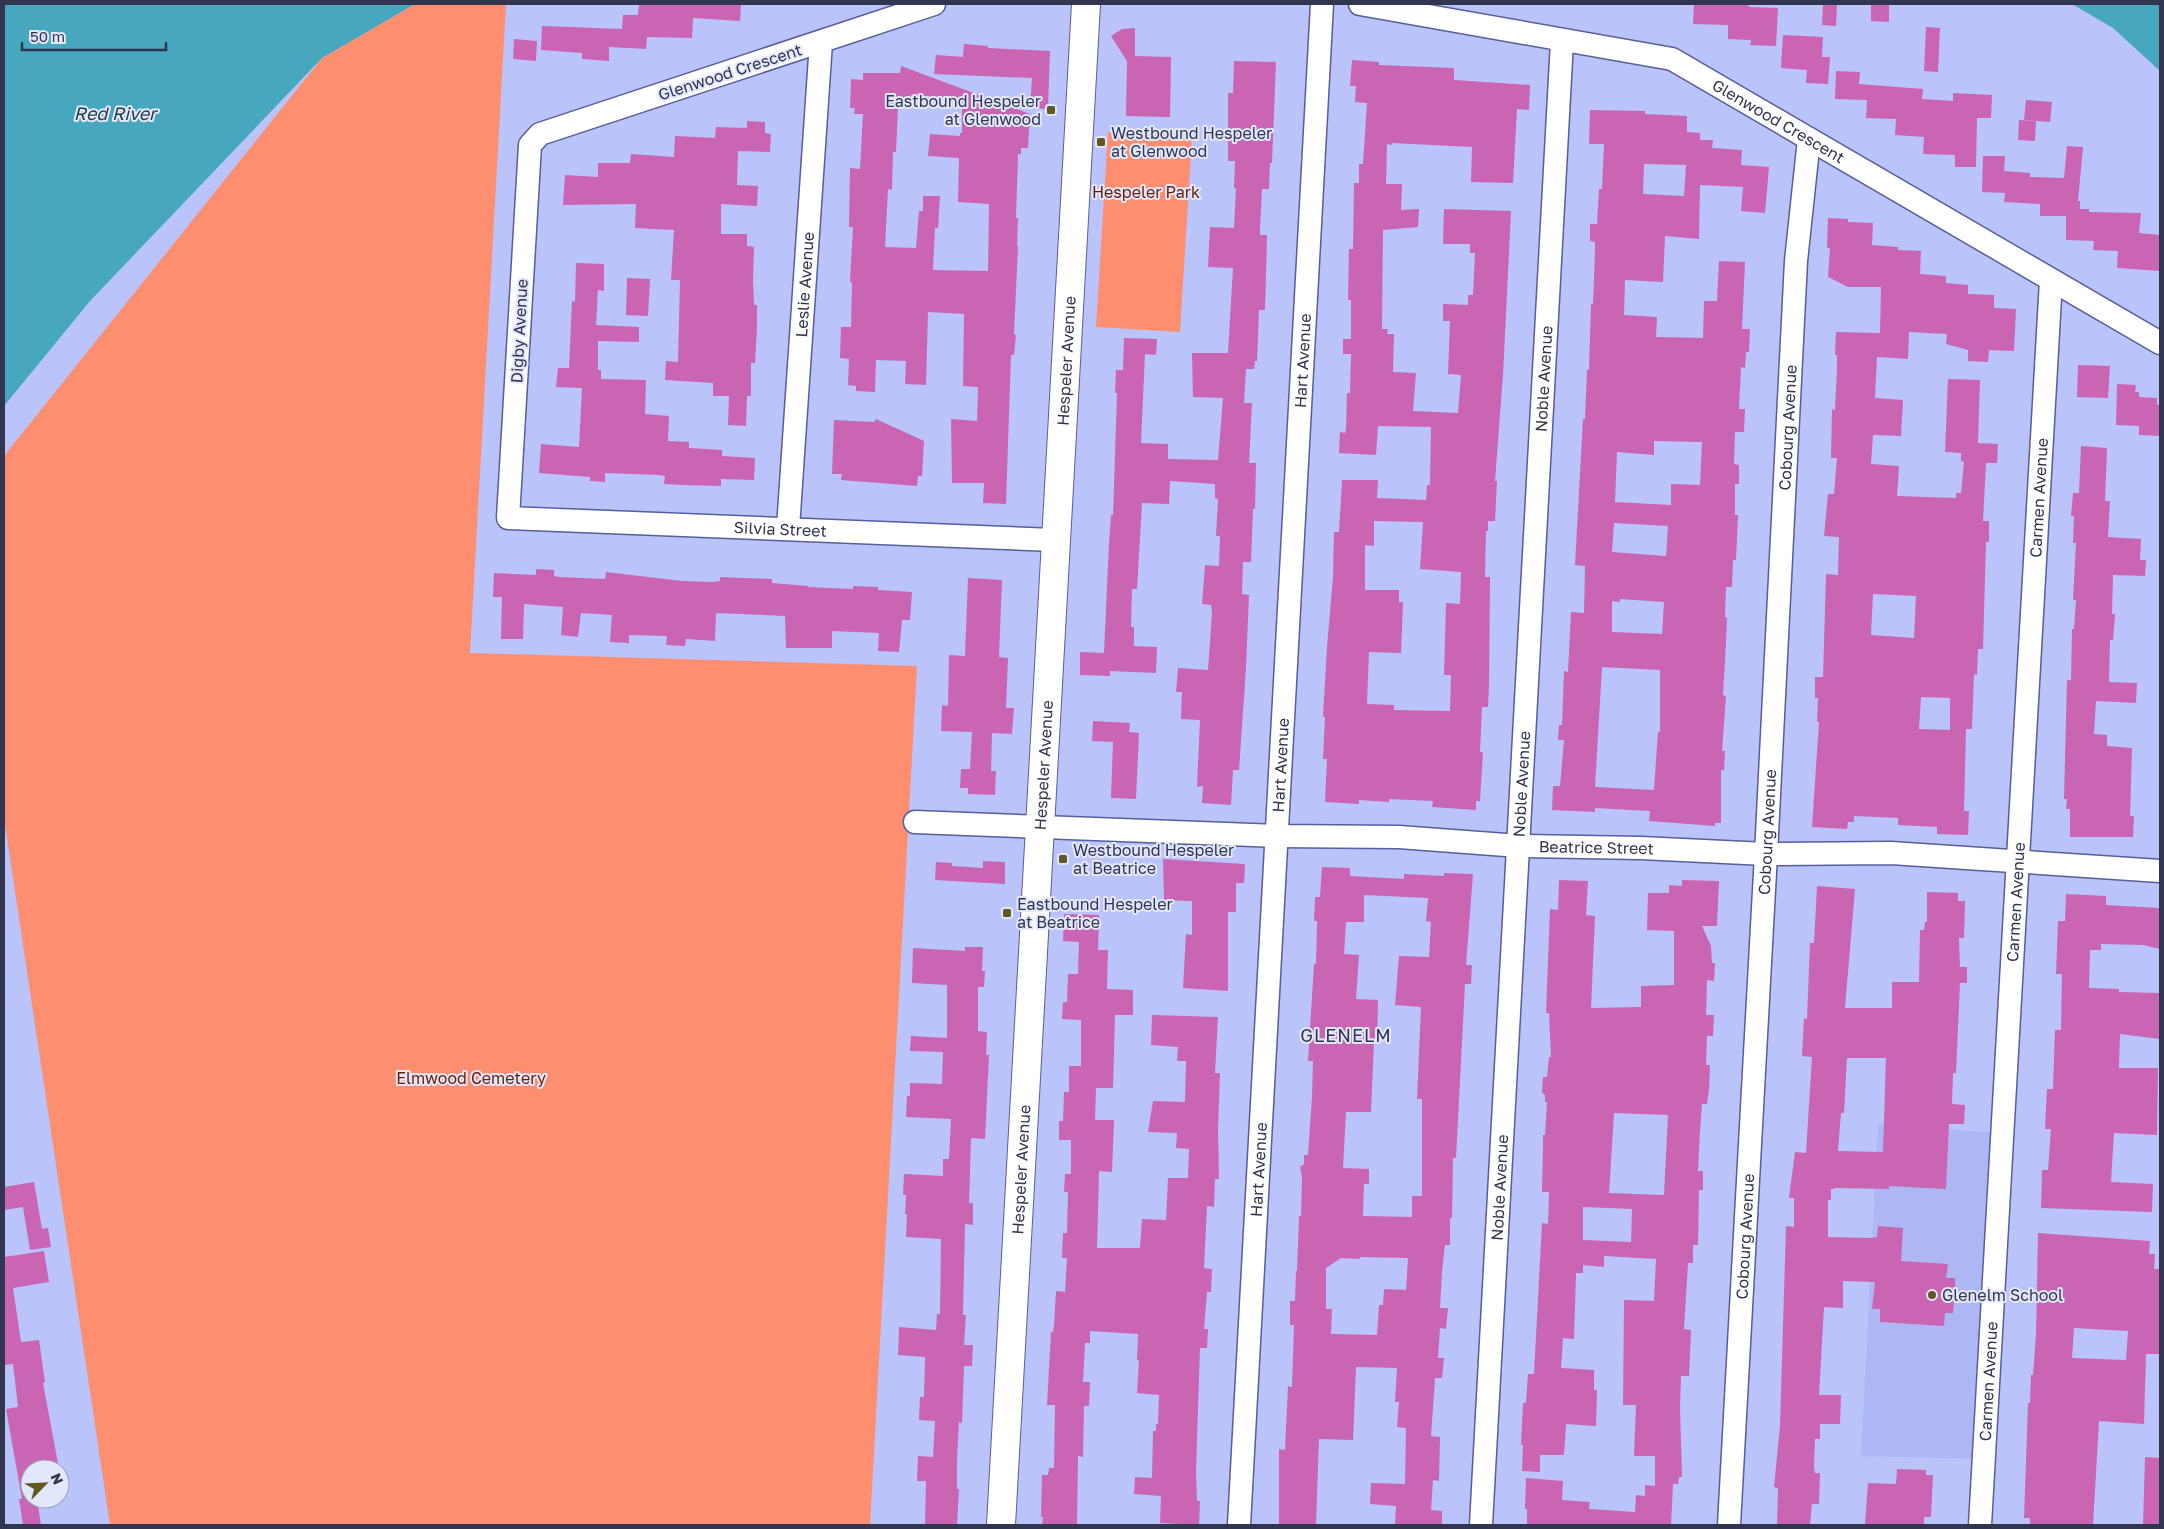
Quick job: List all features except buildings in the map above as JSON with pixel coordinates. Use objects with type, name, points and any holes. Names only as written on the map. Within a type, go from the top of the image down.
[{"type":"main road","name":"Hespeler Avenue","points":[[1001,1525],[1054,540],[1086,4]]},
{"type":"street","name":"Glenwood Crescent","points":[[530,145],[540,134],[934,4]]},
{"type":"street","name":"Hart Avenue","points":[[1239,1525],[1322,4]]},
{"type":"street","name":"Glenwood Crescent","points":[[1360,4],[1672,59],[2160,343]]},
{"type":"street","name":"Noble Avenue","points":[[1481,1525],[1520,846],[1562,41]]},
{"type":"street","name":"Leslie Avenue","points":[[788,528],[821,42]]},
{"type":"street","name":"Cobourg Avenue","points":[[1729,1525],[1796,261],[1809,139]]},
{"type":"street","name":"Digby Avenue","points":[[508,518],[530,145]]},
{"type":"street","name":"Carmen Avenue","points":[[1980,1525],[2051,280]]},
{"type":"street","name":"Silvia Street","points":[[508,518],[1054,540]]},
{"type":"street","name":"Beatrice Street","points":[[915,822],[1276,836],[1400,837],[1520,846],[1641,848],[1766,854],[1891,854],[2018,860],[2160,871]]},
{"type":"shaded area","name":"Glenelm School","points":[[1878,1125],[2004,1133],[1986,1459],[1861,1456]]},
{"type":"green space","name":"Elmwood Cemetery","points":[[415,4],[506,4],[470,653],[917,666],[870,1525],[110,1525],[4,818],[4,456],[322,58]]},
{"type":"green space","name":"Hespeler Park","points":[[1108,132],[1192,137],[1180,332],[1096,327]]},
{"type":"water","name":"Red River","points":[[4,4],[415,4],[322,58],[90,301],[4,406]]},
{"type":"water","points":[[2072,4],[2160,4],[2160,71],[2113,28]]},
{"type":"place","name":"Eastbound Hespeler at Glenwood","points":[[1051,110]]},
{"type":"place","name":"Westbound Hespeler at Glenwood","points":[[1101,142]]},
{"type":"place","name":"Westbound Hespeler at Beatrice","points":[[1063,859]]},
{"type":"place","name":"Eastbound Hespeler at Beatrice","points":[[1007,913]]},
{"type":"place","name":"Glenelm School","points":[[1932,1295]]},
{"type":"district","name":"GLENELM","points":[[1346,1036]]}]
